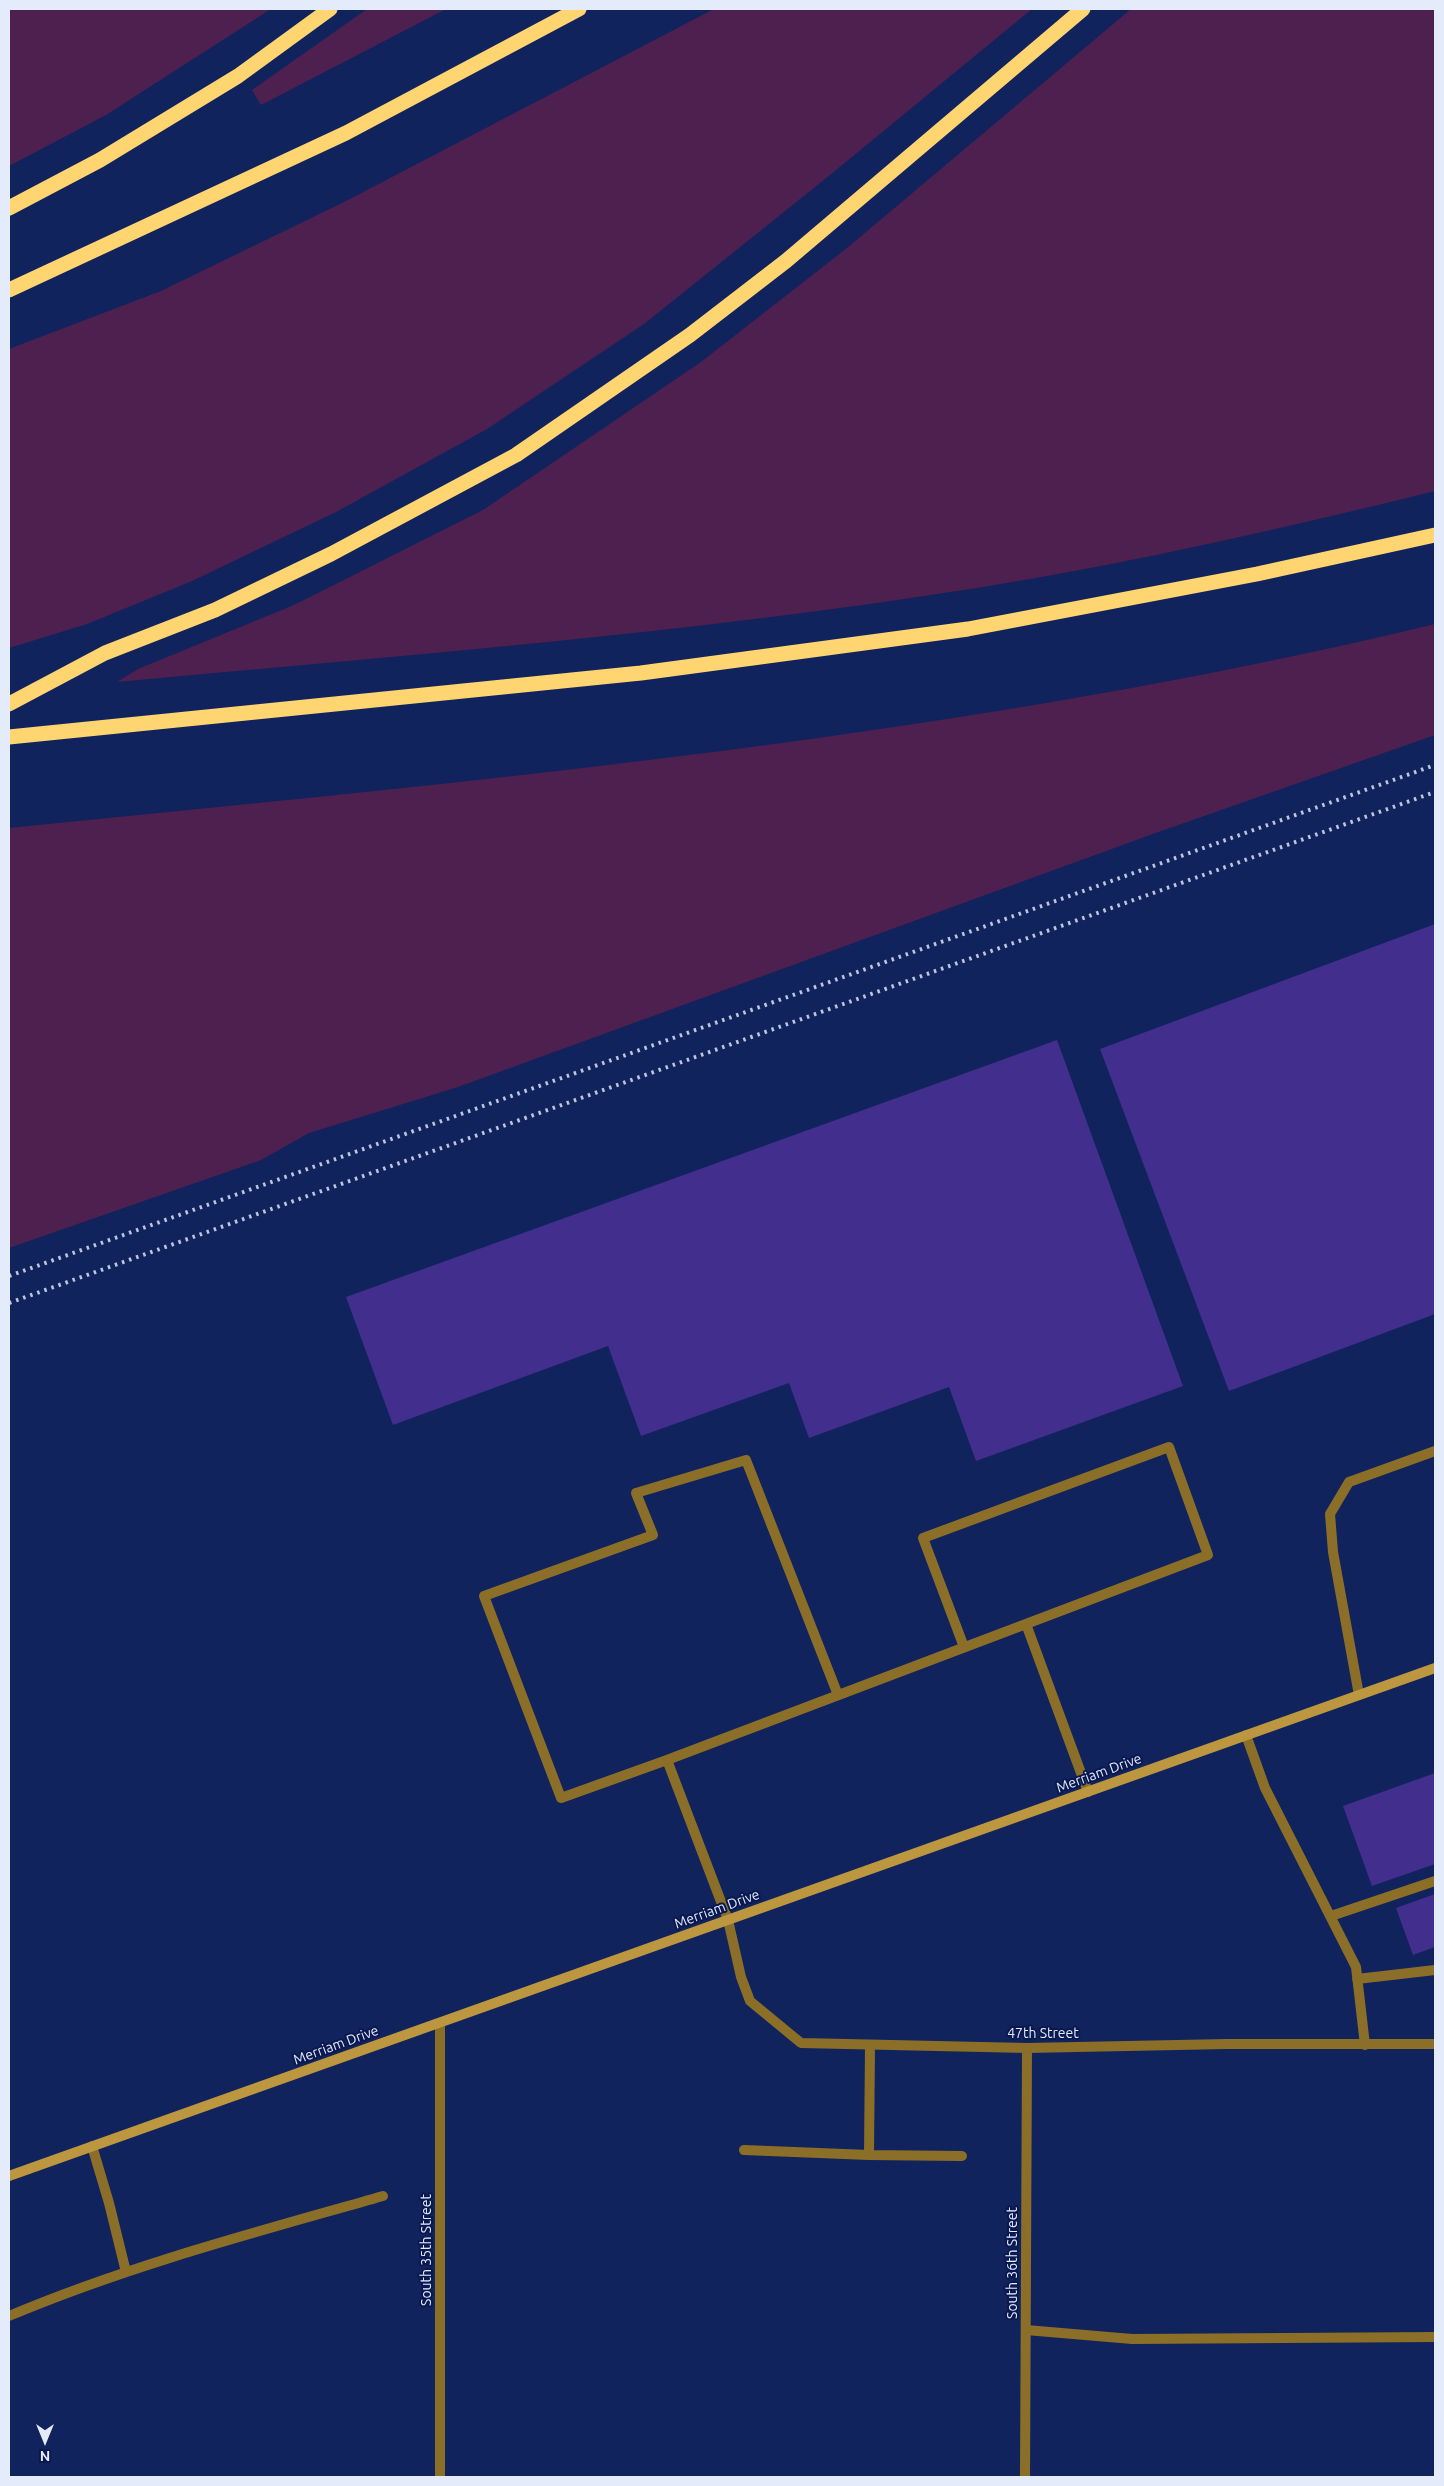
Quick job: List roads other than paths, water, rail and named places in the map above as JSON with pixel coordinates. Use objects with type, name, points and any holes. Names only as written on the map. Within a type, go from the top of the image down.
[{"type":"highway","points":[[9,208],[100,160],[238,76],[330,9]]},
{"type":"highway","points":[[9,290],[346,133],[579,9]]},
{"type":"highway","points":[[9,704],[105,653],[215,610],[331,554],[516,455],[690,335],[786,261],[1083,9]]},
{"type":"highway","points":[[9,737],[641,673],[968,629],[1257,574],[1435,535]]},
{"type":"main road","name":"Merriam Drive","points":[[9,2176],[1435,1668]]},
{"type":"street","points":[[838,1695],[746,1460],[636,1493],[654,1535],[484,1596],[561,1798],[667,1760],[964,1648],[1208,1555],[1169,1448],[923,1538],[964,1648]]},
{"type":"street","points":[[1359,1695],[1332,1552],[1330,1514],[1349,1482],[1435,1451]]},
{"type":"street","points":[[1026,1624],[1088,1792]]},
{"type":"street","points":[[1246,1735],[1264,1788],[1356,1967],[1365,2045]]},
{"type":"street","name":"47th Street","points":[[667,1760],[728,1920],[741,1977],[750,2001],[801,2044],[1027,2048],[1227,2044],[1435,2044]]},
{"type":"street","points":[[1331,1916],[1435,1881]]},
{"type":"street","points":[[1356,1979],[1435,1970]]},
{"type":"street","name":"South 35th Street","points":[[440,2022],[440,2477]]},
{"type":"street","points":[[869,2155],[870,2045]]},
{"type":"street","name":"South 36th Street","points":[[1025,2477],[1027,2048]]},
{"type":"street","points":[[92,2146],[109,2203],[126,2272]]},
{"type":"street","points":[[744,2150],[869,2155],[962,2156]]},
{"type":"street","points":[[9,2316],[58,2295],[166,2258],[384,2196]]},
{"type":"street","points":[[1026,2330],[1132,2338],[1435,2336]]},
{"type":"railway","points":[[9,1276],[1435,765]]},
{"type":"railway","points":[[9,1303],[1435,792]]}]
